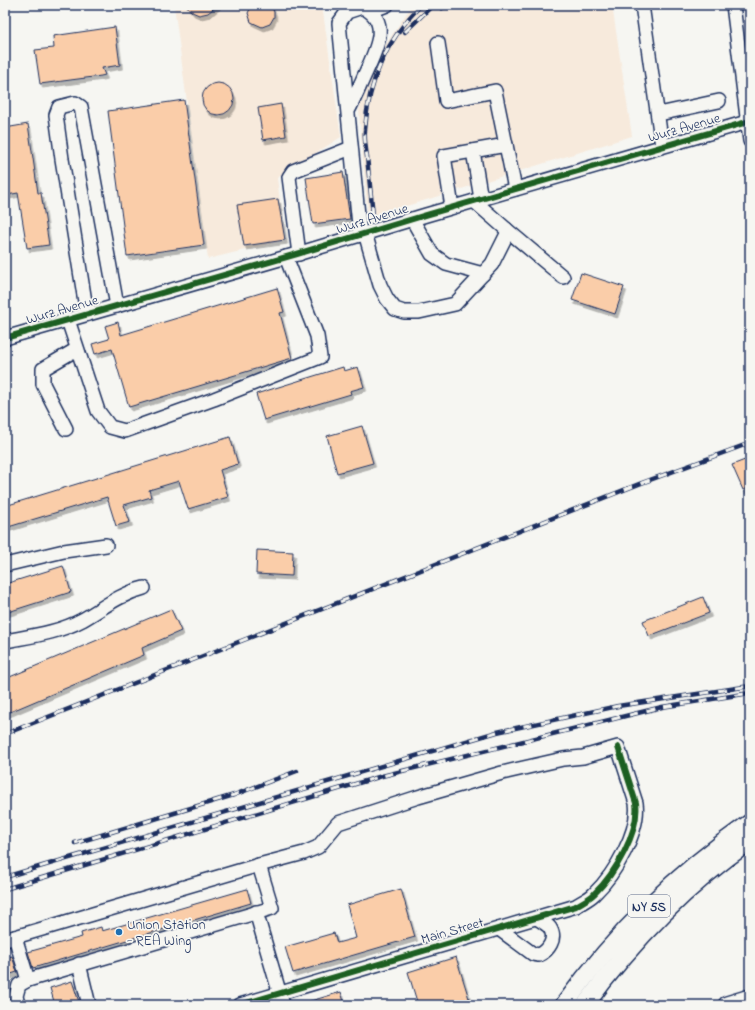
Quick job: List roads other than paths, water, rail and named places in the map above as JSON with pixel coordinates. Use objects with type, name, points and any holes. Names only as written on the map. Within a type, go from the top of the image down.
[{"type":"main road","name":"NY 5S","points":[[564,1005],[592,968],[636,918],[676,880],[750,823]]},
{"type":"main road","name":"NY 5S","points":[[585,1005],[636,940],[668,908],[730,855],[750,841]]},
{"type":"main road","points":[[727,1005],[750,998]]},
{"type":"street","points":[[371,11],[387,5]]},
{"type":"street","points":[[642,5],[662,146]]},
{"type":"street","points":[[733,5],[750,141]]},
{"type":"street","points":[[348,111],[378,45],[380,32],[377,20],[371,11],[362,7],[348,12],[339,23],[348,111],[352,148],[363,234],[380,285],[387,299],[395,309],[404,312],[435,310],[455,304],[492,264],[507,234],[506,229]]},
{"type":"street","points":[[438,43],[446,101],[495,91],[514,189]]},
{"type":"street","points":[[658,114],[719,101]]},
{"type":"street","points":[[87,314],[56,115],[58,107],[74,103],[81,107],[117,306]]},
{"type":"street","name":"Wurz Avenue","points":[[5,338],[299,254],[452,207],[747,122]]},
{"type":"street","points":[[452,207],[444,156],[506,145]]},
{"type":"street","points":[[299,254],[288,177],[293,171],[352,148]]},
{"type":"street","points":[[473,151],[477,200],[506,229],[563,277]]},
{"type":"street","points":[[412,219],[432,254],[446,264],[483,274]]},
{"type":"street","points":[[68,320],[98,411],[110,427],[124,431],[214,399],[320,356],[317,336],[286,257]]},
{"type":"street","points":[[66,429],[43,384],[42,369],[77,349]]},
{"type":"street","points":[[5,565],[64,551],[106,545]]},
{"type":"street","points":[[5,641],[61,630],[82,620],[114,599],[144,588]]},
{"type":"street","name":"Main Street","points":[[240,1005],[281,999],[499,929],[576,906],[593,895],[603,885],[635,829],[638,811],[618,747],[583,757],[563,758],[510,771],[418,797],[338,823],[318,847],[304,853],[259,865]]},
{"type":"street","points":[[18,1005],[16,996],[23,982],[10,938],[259,865],[272,908],[79,964],[23,982]]},
{"type":"street","points":[[256,912],[281,999]]},
{"type":"street","points":[[499,929],[533,954],[538,955],[548,949],[552,937],[549,926],[537,918]]},
{"type":"street","points":[[79,964],[89,1005]]},
{"type":"railway","points":[[373,215],[365,137],[370,95],[381,62],[389,47],[398,32],[421,5]]},
{"type":"railway","points":[[405,32],[433,5]]},
{"type":"railway","points":[[442,8],[446,5]]},
{"type":"railway","points":[[5,734],[639,484],[750,443]]},
{"type":"railway","points":[[5,877],[497,732],[618,706],[750,686]]},
{"type":"railway","points":[[5,889],[382,776],[662,707],[750,693]]},
{"type":"railway","points":[[75,843],[234,795],[297,771]]},
{"type":"place","name":"Union Station - REA Wing","points":[[119,932]]}]
